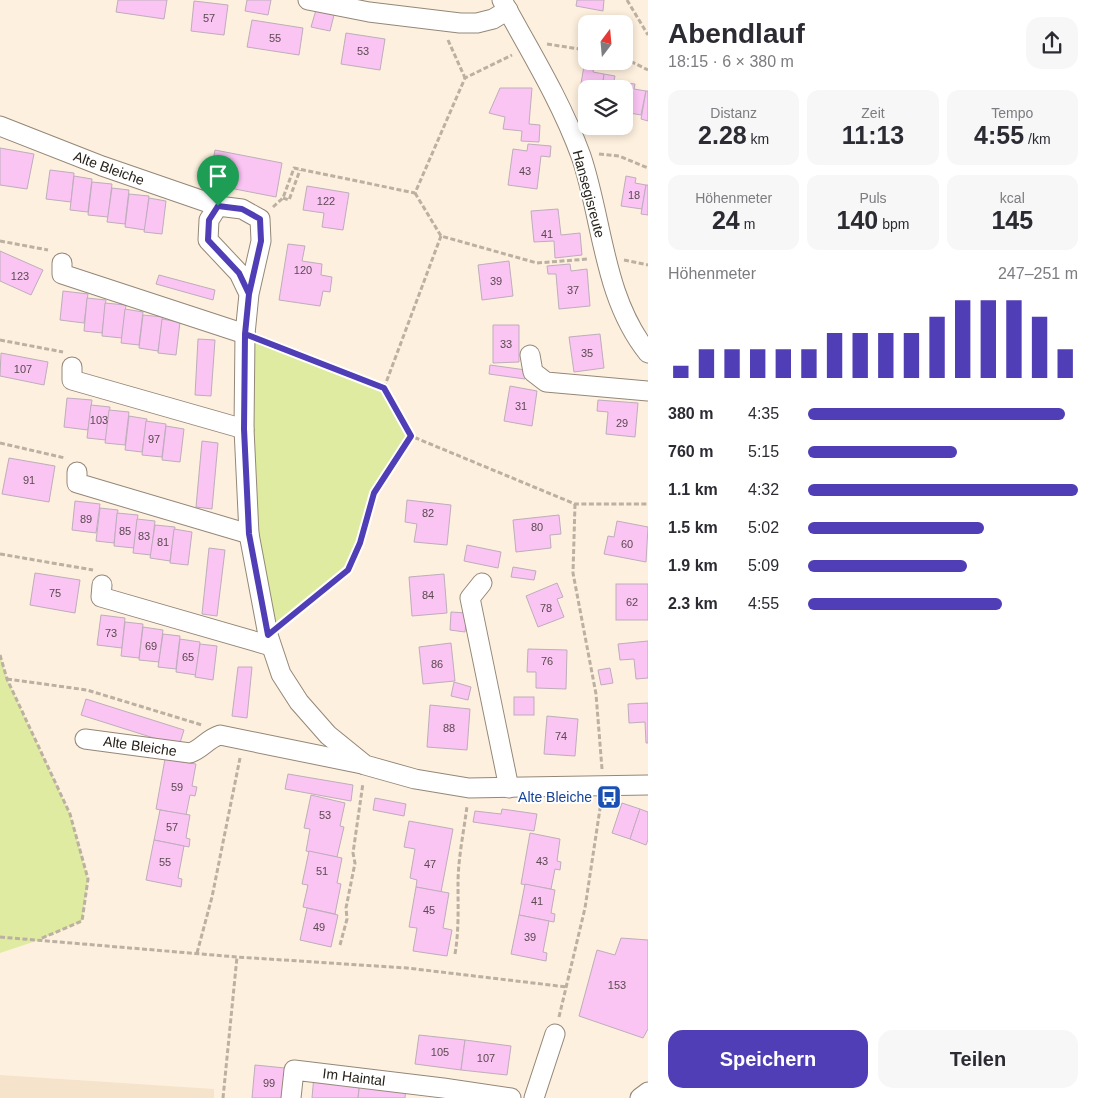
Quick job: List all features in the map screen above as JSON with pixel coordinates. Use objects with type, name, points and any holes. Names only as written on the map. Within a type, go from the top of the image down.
[{"type":"street","name":"Hansegisreute","points":[[308,0],[368,12],[477,23],[493,19],[505,5],[562,112],[581,157],[619,304],[639,341],[648,353]]},
{"type":"street","name":"Alte Bleiche","points":[[0,126],[94,163],[218,206],[242,209],[260,219],[261,241],[249,294],[245,334],[244,429],[249,534],[270,641],[282,674],[299,702],[328,735],[365,765]]},
{"type":"street","points":[[218,206],[209,220],[208,240],[239,273],[249,294]]},
{"type":"street","points":[[62,263],[62,274],[245,334]]},
{"type":"street","points":[[530,355],[533,372],[546,382],[648,391]]},
{"type":"street","points":[[72,367],[72,380],[244,429]]},
{"type":"street","points":[[77,472],[77,483],[249,534]]},
{"type":"street","points":[[482,583],[470,598],[510,788]]},
{"type":"street","points":[[102,585],[101,597],[270,641]]},
{"type":"street","name":"Alte Bleiche","points":[[84,739],[190,753],[200,750],[210,738],[220,735],[365,765],[415,779],[469,788],[648,784]]},
{"type":"street","points":[[534,1098],[555,1034]]},
{"type":"street","name":"Im Haintal","points":[[291,1098],[294,1070],[442,1093],[511,1098]]},
{"type":"street","points":[[640,1098],[648,1092]]},
{"type":"path","points":[[627,0],[648,35]]},
{"type":"path","points":[[443,21],[443,29],[465,78]]},
{"type":"path","points":[[415,193],[465,78],[538,42],[578,49]]},
{"type":"path","points":[[633,62],[648,70]]},
{"type":"path","points":[[581,157],[599,154],[619,156],[648,168]]},
{"type":"path","points":[[300,170],[289,200],[283,198],[294,168],[415,193],[441,236],[537,263],[606,258],[648,265]]},
{"type":"path","points":[[384,388],[441,236]]},
{"type":"path","points":[[0,241],[62,253],[62,263]]},
{"type":"path","points":[[245,334],[384,388],[411,436],[575,504],[648,504]]},
{"type":"path","points":[[0,340],[72,354],[72,367]]},
{"type":"path","points":[[270,641],[348,570],[360,543],[374,493],[411,436]]},
{"type":"path","points":[[0,443],[78,461],[77,472]]},
{"type":"path","points":[[555,1034],[585,908],[603,784],[596,694],[573,573],[575,504]]},
{"type":"path","points":[[0,554],[103,571],[102,585]]},
{"type":"path","points":[[0,655],[7,679],[70,814],[88,879],[82,921],[39,940]]},
{"type":"path","points":[[7,679],[87,690],[201,724],[220,735]]},
{"type":"path","points":[[197,953],[212,897],[243,740]]},
{"type":"path","points":[[340,945],[347,919],[346,908],[355,863],[353,853],[365,765]]},
{"type":"path","points":[[454,954],[459,933],[456,921],[459,897],[458,883],[469,788]]},
{"type":"path","points":[[0,936],[237,957],[407,968],[567,987]]},
{"type":"path","points":[[223,1098],[237,957]]},
{"type":"shaded area","points":[[0,1075],[214,1089],[214,1098],[0,1098]]},
{"type":"green space","points":[[245,334],[384,388],[411,436],[374,493],[360,543],[348,570],[268,635],[256,578]]},
{"type":"green space","points":[[0,655],[7,679],[70,814],[88,879],[82,921],[39,940],[0,953]]},
{"type":"building","points":[[118,0],[167,0],[164,19],[116,12]]},
{"type":"building","points":[[247,0],[271,0],[268,15],[245,11]]},
{"type":"building","points":[[577,0],[604,0],[603,11],[576,6]]},
{"type":"building","points":[[194,1],[228,5],[224,35],[191,31]]},
{"type":"building","points":[[316,10],[334,15],[330,31],[311,27]]},
{"type":"building","points":[[252,20],[303,28],[299,55],[247,47]]},
{"type":"building","points":[[346,33],[385,39],[380,70],[341,64]]},
{"type":"building","points":[[583,70],[593,70],[593,72],[604,74],[603,80],[582,80]]},
{"type":"building","points":[[604,74],[615,76],[614,80],[603,80]]},
{"type":"building","points":[[633,84],[635,84],[634,89],[646,91],[641,115],[633,114]]},
{"type":"building","points":[[500,88],[532,88],[529,124],[540,125],[539,142],[521,141],[522,131],[503,129],[505,117],[489,113]]},
{"type":"building","points":[[646,91],[648,91],[648,121],[641,119]]},
{"type":"building","points":[[528,144],[551,146],[550,157],[541,156],[537,189],[508,185],[513,149],[527,151]]},
{"type":"building","points":[[0,148],[34,154],[27,189],[0,185]]},
{"type":"building","points":[[215,150],[282,163],[276,197],[209,184]]},
{"type":"building","points":[[50,170],[74,173],[71,202],[46,199]]},
{"type":"building","points":[[74,176],[92,179],[88,212],[70,210]]},
{"type":"building","points":[[626,176],[636,178],[635,183],[646,185],[642,209],[621,206]]},
{"type":"building","points":[[92,182],[112,184],[108,217],[88,215]]},
{"type":"building","points":[[646,185],[648,185],[648,215],[641,214]]},
{"type":"building","points":[[307,186],[349,193],[343,230],[322,227],[324,213],[303,210]]},
{"type":"building","points":[[112,188],[129,190],[125,224],[107,222]]},
{"type":"building","points":[[129,194],[149,196],[145,230],[125,227]]},
{"type":"building","points":[[149,198],[166,201],[162,234],[144,232]]},
{"type":"building","points":[[558,209],[561,235],[580,233],[582,255],[555,258],[554,241],[534,242],[531,211]]},
{"type":"building","points":[[288,244],[305,246],[302,261],[322,264],[321,275],[332,277],[330,292],[323,291],[320,306],[279,300]]},
{"type":"building","points":[[0,251],[43,270],[31,295],[0,281]]},
{"type":"building","points":[[509,261],[513,296],[482,300],[478,265]]},
{"type":"building","points":[[570,264],[571,271],[587,269],[590,306],[559,309],[556,274],[548,274],[547,266]]},
{"type":"building","points":[[159,275],[215,290],[213,300],[156,284]]},
{"type":"building","points":[[63,291],[88,294],[84,323],[60,320]]},
{"type":"building","points":[[87,298],[106,300],[102,333],[84,331]]},
{"type":"building","points":[[105,303],[126,305],[122,338],[102,336]]},
{"type":"building","points":[[125,309],[143,312],[139,345],[121,343]]},
{"type":"building","points":[[143,315],[163,317],[158,351],[139,348]]},
{"type":"building","points":[[162,319],[180,322],[176,355],[158,353]]},
{"type":"building","points":[[493,325],[519,325],[519,362],[493,363]]},
{"type":"building","points":[[600,334],[604,368],[574,372],[569,337]]},
{"type":"building","points":[[198,339],[215,340],[211,396],[195,395]]},
{"type":"building","points":[[1,353],[48,362],[44,385],[0,376]]},
{"type":"building","points":[[490,365],[526,370],[525,379],[489,374]]},
{"type":"building","points":[[510,386],[537,391],[532,426],[504,421]]},
{"type":"building","points":[[67,398],[92,400],[88,430],[64,427]]},
{"type":"building","points":[[598,400],[638,403],[635,437],[606,434],[608,412],[597,411]]},
{"type":"building","points":[[91,405],[110,407],[106,440],[87,438]]},
{"type":"building","points":[[109,410],[129,412],[125,445],[105,443]]},
{"type":"building","points":[[129,416],[147,419],[142,452],[125,450]]},
{"type":"building","points":[[146,421],[166,424],[162,457],[142,455]]},
{"type":"building","points":[[166,426],[184,429],[180,462],[162,460]]},
{"type":"building","points":[[202,441],[218,443],[212,509],[196,507]]},
{"type":"building","points":[[9,458],[55,466],[49,502],[2,494]]},
{"type":"building","points":[[407,500],[451,505],[447,545],[414,542],[417,524],[405,522]]},
{"type":"building","points":[[75,501],[100,504],[96,533],[72,530]]},
{"type":"building","points":[[100,508],[118,510],[114,543],[96,541]]},
{"type":"building","points":[[117,513],[138,515],[134,548],[114,546]]},
{"type":"building","points":[[559,515],[561,534],[550,535],[551,548],[516,552],[513,520]]},
{"type":"building","points":[[137,519],[155,521],[151,555],[133,553]]},
{"type":"building","points":[[617,521],[648,527],[646,562],[604,554],[608,536],[614,537]]},
{"type":"building","points":[[155,525],[175,527],[170,561],[150,558]]},
{"type":"building","points":[[174,529],[192,532],[188,565],[170,563]]},
{"type":"building","points":[[467,545],[501,552],[498,568],[464,561]]},
{"type":"building","points":[[209,548],[225,550],[217,616],[202,614]]},
{"type":"building","points":[[513,567],[536,571],[534,580],[511,577]]},
{"type":"building","points":[[35,573],[80,580],[75,613],[30,605]]},
{"type":"building","points":[[444,574],[447,613],[412,616],[409,577]]},
{"type":"building","points":[[557,583],[563,597],[557,599],[564,617],[538,627],[526,596]]},
{"type":"building","points":[[616,584],[648,584],[648,620],[616,620]]},
{"type":"building","points":[[451,612],[467,613],[465,632],[450,630]]},
{"type":"building","points":[[101,615],[125,618],[122,648],[97,645]]},
{"type":"building","points":[[125,622],[143,624],[139,658],[121,656]]},
{"type":"building","points":[[143,627],[163,630],[159,662],[139,660]]},
{"type":"building","points":[[163,634],[180,636],[176,669],[158,667]]},
{"type":"building","points":[[180,639],[200,642],[196,675],[176,672]]},
{"type":"building","points":[[648,641],[648,678],[636,679],[634,659],[620,660],[618,644]]},
{"type":"building","points":[[451,643],[455,681],[423,684],[419,647]]},
{"type":"building","points":[[200,644],[217,646],[213,680],[195,677]]},
{"type":"building","points":[[528,649],[567,650],[566,689],[536,688],[536,672],[527,672]]},
{"type":"building","points":[[238,667],[252,667],[247,718],[232,716]]},
{"type":"building","points":[[610,668],[613,683],[601,685],[598,670]]},
{"type":"building","points":[[454,682],[471,687],[468,700],[451,696]]},
{"type":"building","points":[[514,697],[534,697],[534,715],[514,715]]},
{"type":"building","points":[[86,699],[184,730],[179,746],[81,715]]},
{"type":"building","points":[[648,703],[648,743],[646,743],[645,722],[629,723],[628,704]]},
{"type":"building","points":[[430,705],[470,709],[467,750],[427,747]]},
{"type":"building","points":[[547,716],[578,719],[575,756],[544,754]]},
{"type":"building","points":[[165,759],[196,764],[192,786],[197,787],[195,796],[190,795],[186,815],[156,809]]},
{"type":"building","points":[[288,774],[353,785],[351,801],[285,789]]},
{"type":"building","points":[[311,795],[345,803],[340,826],[344,827],[337,857],[306,851],[310,829],[304,828]]},
{"type":"building","points":[[375,798],[406,804],[404,816],[373,810]]},
{"type":"building","points":[[622,803],[640,809],[630,839],[612,833]]},
{"type":"building","points":[[502,809],[537,814],[534,831],[473,822],[475,811],[501,814]]},
{"type":"building","points":[[640,809],[648,812],[648,840],[646,845],[630,839]]},
{"type":"building","points":[[160,810],[190,815],[186,838],[190,839],[189,847],[154,840]]},
{"type":"building","points":[[409,821],[453,829],[441,892],[416,887],[417,880],[410,878],[415,849],[404,847]]},
{"type":"building","points":[[530,833],[560,839],[557,861],[561,862],[560,870],[555,869],[551,889],[521,884]]},
{"type":"building","points":[[154,840],[184,846],[178,878],[182,879],[181,887],[146,880]]},
{"type":"building","points":[[309,851],[342,858],[337,883],[341,884],[335,914],[303,907],[308,885],[302,884]]},
{"type":"building","points":[[525,884],[555,890],[551,913],[555,914],[554,922],[519,915]]},
{"type":"building","points":[[416,887],[449,893],[443,928],[452,930],[447,956],[413,951],[417,928],[409,927]]},
{"type":"building","points":[[307,908],[338,915],[331,947],[300,940]]},
{"type":"building","points":[[519,915],[549,921],[543,952],[547,953],[546,961],[511,954]]},
{"type":"building","points":[[621,938],[648,940],[648,1029],[643,1038],[579,1016],[597,950],[615,955]]},
{"type":"building","points":[[419,1035],[465,1040],[461,1070],[415,1064]]},
{"type":"building","points":[[465,1040],[511,1046],[507,1075],[461,1070]]},
{"type":"building","points":[[255,1065],[285,1068],[282,1098],[252,1098]]},
{"type":"building","points":[[314,1075],[360,1081],[358,1098],[312,1098]]},
{"type":"building","points":[[360,1081],[406,1087],[405,1098],[358,1098]]},
{"type":"place","name":"Alte Bleiche","points":[[609,797]]},
{"type":"route","points":[[218,206],[209,220],[208,240],[239,273],[249,294],[245,334],[244,429],[249,534],[268,635],[348,570],[360,543],[374,493],[411,436],[384,388],[245,334],[249,294],[261,241],[260,219],[242,209],[218,206]]}]
